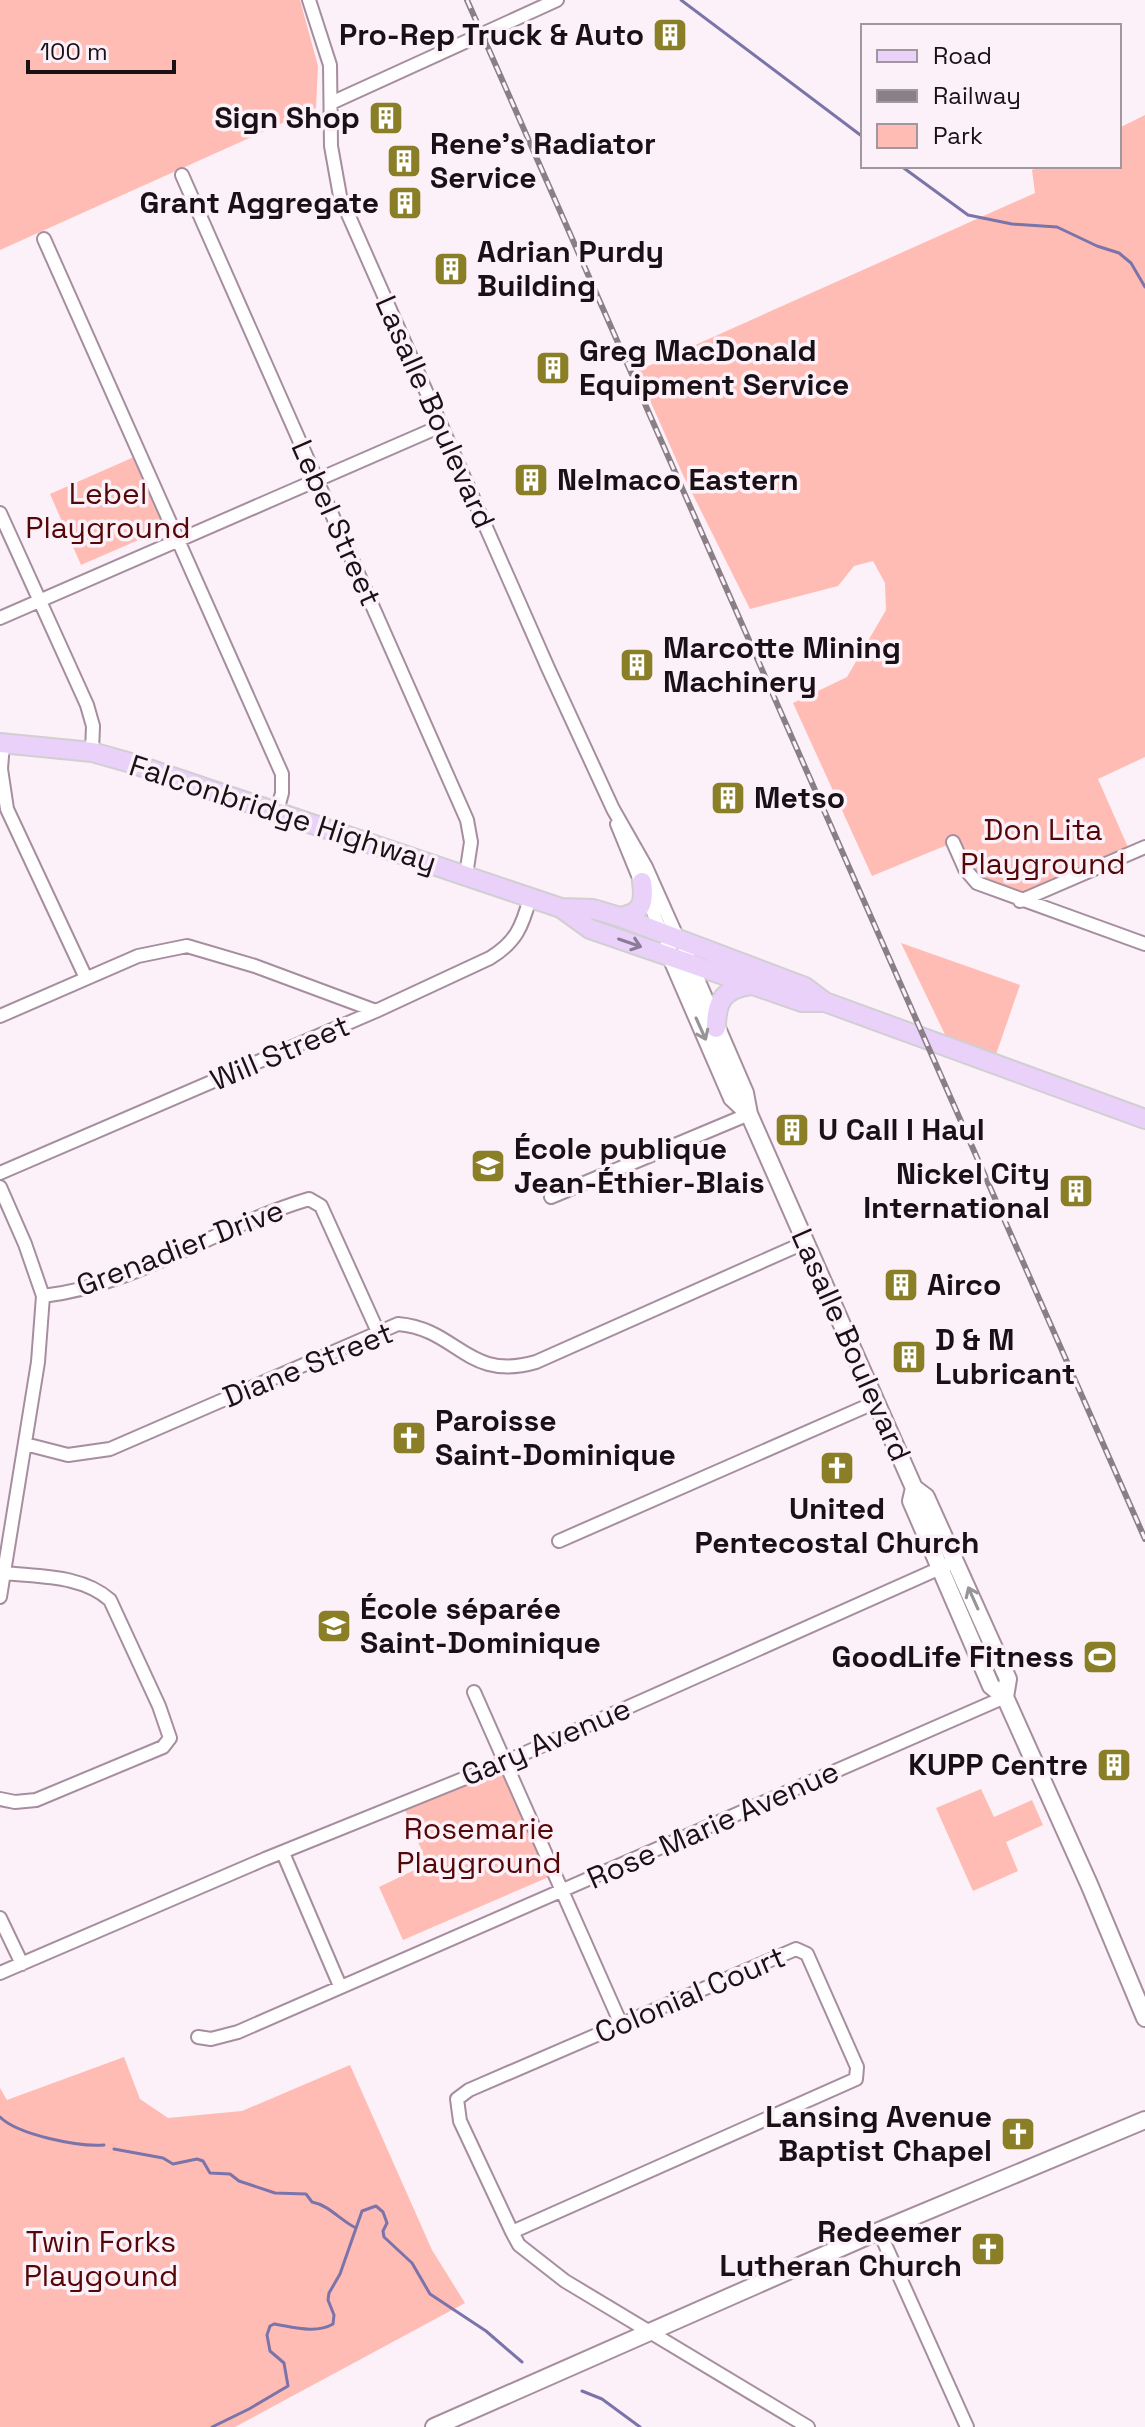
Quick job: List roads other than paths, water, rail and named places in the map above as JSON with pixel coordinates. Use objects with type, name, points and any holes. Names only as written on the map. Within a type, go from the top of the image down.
[{"type":"main road","name":"Falconbridge Highway","points":[[2,743],[92,752],[277,811],[561,908],[593,909],[620,917],[675,949],[750,985],[802,1002],[825,1002]]},
{"type":"main road","points":[[620,917],[632,914],[643,904],[642,882]]},
{"type":"main road","name":"Falconbridge Highway","points":[[561,908],[590,929],[675,949],[805,987],[825,1002],[1145,1119]]},
{"type":"main road","name":"Lasalle Boulevard","points":[[675,949],[745,1093],[749,1114],[914,1488],[926,1497],[956,1561],[1008,1679],[1005,1697]]},
{"type":"main road","name":"Lasalle Boulevard","points":[[675,949],[732,1098],[749,1114]]},
{"type":"main road","points":[[716,1028],[716,1013],[724,994],[750,985]]},
{"type":"main road","name":"Lasalle Boulevard","points":[[914,1488],[911,1501],[991,1686],[1005,1697],[1145,2018]]},
{"type":"main road","points":[[434,2427],[879,2231],[1145,2120]]},
{"type":"street","name":"Lasalle Boulevard","points":[[309,0],[330,65],[331,146],[340,196],[613,809],[646,867],[675,949]]},
{"type":"street","points":[[331,103],[557,0]]},
{"type":"street","name":"Lebel Street","points":[[182,175],[467,820],[471,842],[466,875]]},
{"type":"street","points":[[44,239],[282,774],[282,793],[277,811]]},
{"type":"street","points":[[0,618],[441,426]]},
{"type":"street","points":[[0,513],[87,705],[93,726],[92,752]]},
{"type":"street","points":[[2,743],[2,790],[7,809],[86,978]]},
{"type":"street","name":"Lasalle Boulevard","points":[[613,809],[619,831],[675,949]]},
{"type":"street","points":[[953,842],[965,869],[977,883],[1145,944]]},
{"type":"street","points":[[1020,901],[1145,847]]},
{"type":"street","name":"Will Street","points":[[0,1173],[376,1011],[490,958],[508,947],[525,917],[530,898]]},
{"type":"street","points":[[0,1016],[138,956],[187,946],[255,966],[376,1011]]},
{"type":"street","points":[[551,1197],[749,1114]]},
{"type":"street","points":[[0,1187],[43,1296],[38,1362],[0,1597]]},
{"type":"street","name":"Grenadier Drive","points":[[43,1296],[72,1293],[113,1281],[275,1209],[309,1199],[321,1206],[378,1332]]},
{"type":"street","name":"Diane Street","points":[[25,1444],[68,1455],[110,1449],[398,1324],[416,1326],[472,1358],[495,1367],[514,1368],[536,1362],[806,1242]]},
{"type":"street","points":[[559,1541],[876,1402]]},
{"type":"street","name":"Gary Avenue","points":[[0,1973],[505,1762],[956,1561]]},
{"type":"street","points":[[0,1799],[15,1802],[36,1800],[163,1747],[170,1738],[159,1706],[110,1600],[97,1589],[80,1582],[4,1573]]},
{"type":"street","points":[[474,1692],[621,2024]]},
{"type":"street","name":"Rose Marie Avenue","points":[[198,2037],[211,2039],[238,2032],[1005,1697]]},
{"type":"street","points":[[283,1853],[340,1986]]},
{"type":"street","points":[[0,1918],[22,1964]]},
{"type":"street","name":"Colonial Court","points":[[796,1949],[807,1954],[857,2067],[856,2079],[512,2232],[460,2121],[457,2099],[469,2090],[621,2024],[796,1949]]},
{"type":"street","points":[[879,2231],[967,2427]]},
{"type":"street","points":[[512,2232],[519,2245],[565,2281],[808,2427]]},
{"type":"waterway","points":[[681,0],[861,135]]},
{"type":"waterway","points":[[904,168],[968,215],[1012,224],[1057,227],[1119,253],[1131,263],[1145,287]]},
{"type":"waterway","points":[[0,2117],[20,2129],[49,2138],[104,2145]]},
{"type":"waterway","points":[[114,2149],[163,2158],[173,2164],[197,2159],[203,2161],[210,2173],[230,2174],[239,2181],[275,2193],[306,2194],[312,2202],[324,2206],[356,2228]]},
{"type":"waterway","points":[[212,2427],[288,2386],[284,2363],[270,2351],[267,2335],[270,2326],[312,2329],[333,2324],[329,2293],[340,2274],[362,2211],[376,2206],[383,2212],[387,2223],[384,2237],[412,2263],[430,2294],[486,2331],[522,2362]]},
{"type":"waterway","points":[[582,2391],[602,2399],[640,2427]]},
{"type":"railway","points":[[467,0],[1145,1539]]},
{"type":"place","name":"Pro-Rep Truck & Auto","points":[[670,35]]},
{"type":"place","name":"Sign Shop","points":[[386,118]]},
{"type":"place","name":"Rene's Radiator Service","points":[[404,161]]},
{"type":"place","name":"Grant Aggregate","points":[[405,203]]},
{"type":"place","name":"Adrian Purdy Building","points":[[451,269]]},
{"type":"place","name":"Greg MacDonald Equipment Service","points":[[553,368]]},
{"type":"place","name":"Nelmaco Eastern","points":[[531,480]]},
{"type":"place","name":"Marcotte Mining Machinery","points":[[637,665]]},
{"type":"place","name":"Metso","points":[[728,798]]},
{"type":"place","name":"U Call I Haul","points":[[792,1130]]},
{"type":"place","name":"École publique Jean-Éthier-Blais","points":[[488,1166]]},
{"type":"place","name":"Nickel City International","points":[[1076,1191]]},
{"type":"place","name":"Airco","points":[[901,1285]]},
{"type":"place","name":"D & M Lubricant","points":[[909,1357]]},
{"type":"place","name":"Paroisse Saint-Dominique","points":[[409,1438]]},
{"type":"place","name":"United Pentecostal Church","points":[[837,1468]]},
{"type":"place","name":"École séparée Saint-Dominique","points":[[334,1626]]},
{"type":"place","name":"GoodLife Fitness","points":[[1100,1657]]},
{"type":"place","name":"KUPP Centre","points":[[1114,1765]]},
{"type":"place","name":"Lansing Avenue Baptist Chapel","points":[[1018,2134]]},
{"type":"place","name":"Redeemer Lutheran Church","points":[[988,2249]]},
{"type":"park label","name":"Lebel Playground","points":[[108,511]]},
{"type":"park label","name":"Don Lita Playground","points":[[1043,847]]},
{"type":"park label","name":"Rosemarie Playground","points":[[479,1846]]},
{"type":"park label","name":"Twin Forks Playgound","points":[[101,2259]]}]
